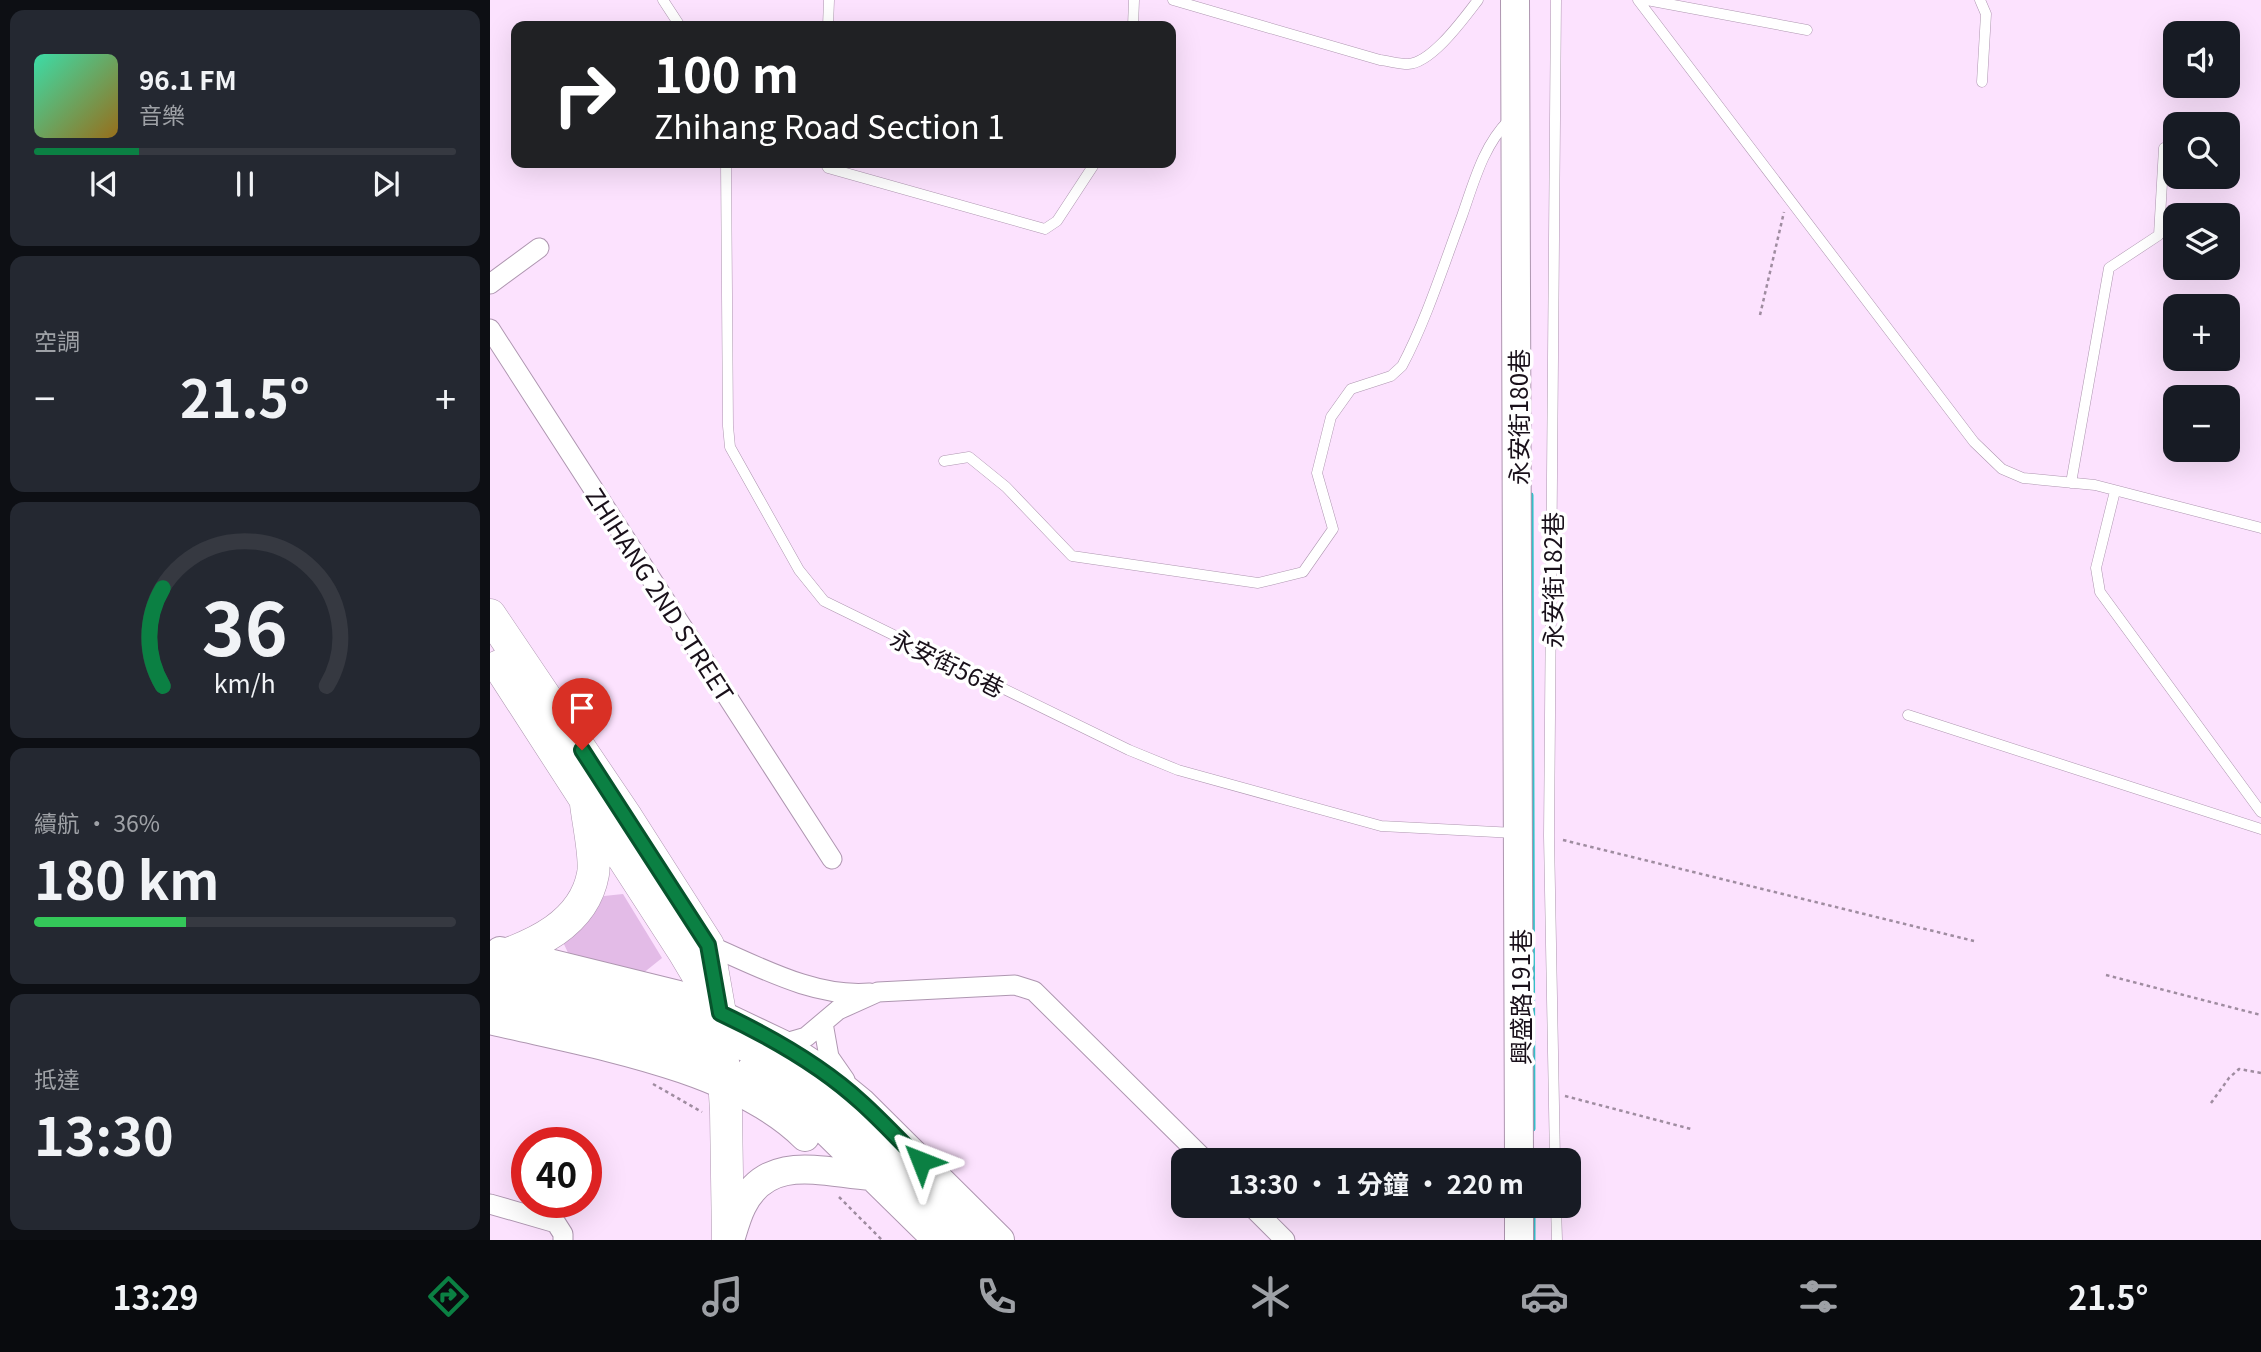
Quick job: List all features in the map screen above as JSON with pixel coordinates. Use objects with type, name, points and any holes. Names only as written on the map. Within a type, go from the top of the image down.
[{"type":"main road","points":[[490,615],[627,818],[708,945],[722,1047],[729,1240]]},
{"type":"main road","points":[[490,654],[684,952],[722,1047]]},
{"type":"main road","points":[[495,959],[548,935],[568,921],[585,900],[593,872],[586,799]]},
{"type":"street","name":"永安街180巷","points":[[1515,0],[1519,834]]},
{"type":"street","points":[[490,284],[539,247]]},
{"type":"street","name":"ZHIHANG 2ND STREET","points":[[490,328],[832,859]]},
{"type":"street","name":"興盛路191巷","points":[[1519,834],[1519,1148]]},
{"type":"street","points":[[708,945],[801,984],[852,995],[1015,985],[1034,991],[1193,1148]]},
{"type":"street","points":[[495,959],[679,995],[722,1047],[824,1129],[851,1183],[909,1240]]},
{"type":"street","points":[[490,1020],[674,1065],[722,1047],[782,1044],[806,1037],[838,1010],[878,992]]},
{"type":"street","points":[[490,995],[688,1042],[722,1047],[771,1061],[831,1103],[970,1240]]},
{"type":"street","points":[[824,1023],[829,1057],[861,1102]]},
{"type":"street","points":[[782,1044],[822,1070],[861,1102],[1000,1240]]},
{"type":"street","points":[[729,1240],[743,1204],[772,1174],[815,1169],[851,1183],[937,1240]]},
{"type":"street","points":[[490,1204],[560,1231]]},
{"type":"street","points":[[1263,1218],[1285,1240]]},
{"type":"street","points":[[1519,1218],[1519,1240]]},
{"type":"lane","points":[[663,0],[677,21]]},
{"type":"lane","points":[[828,21],[829,0]]},
{"type":"lane","points":[[1133,21],[1134,0]]},
{"type":"lane","points":[[1173,0],[1380,60],[1410,64],[1427,56],[1448,37],[1478,0]]},
{"type":"lane","name":"永安街182巷","points":[[1555,1148],[1549,836],[1556,0]]},
{"type":"lane","points":[[1638,0],[1974,442],[2002,469],[2023,478],[2095,485],[2261,527]]},
{"type":"lane","points":[[1647,0],[1807,30]]},
{"type":"lane","points":[[1980,0],[1986,13],[1982,82]]},
{"type":"lane","points":[[944,461],[969,457],[1006,487],[1072,556],[1258,583],[1303,572],[1333,529],[1317,473],[1331,417],[1351,389],[1391,376],[1402,366],[1482,160],[1497,132],[1516,112]]},
{"type":"lane","points":[[2071,482],[2109,268],[2159,235],[2163,165]]},
{"type":"lane","name":"永安街56巷","points":[[726,168],[727,415],[730,447],[799,570],[824,601],[1129,750],[1178,771],[1381,826],[1519,834]]},
{"type":"lane","points":[[828,168],[1045,229],[1057,221],[1092,168]]},
{"type":"lane","points":[[2115,491],[2096,568],[2100,592],[2261,811]]},
{"type":"lane","points":[[1908,715],[2261,829]]},
{"type":"lane","points":[[1556,1218],[1557,1240]]},
{"type":"path","points":[[1760,315],[1788,195]]},
{"type":"path","points":[[1549,836],[1974,941]]},
{"type":"path","points":[[2106,975],[2261,1015]]},
{"type":"path","points":[[2211,1103],[2239,1069],[2261,1073]]},
{"type":"path","points":[[1554,1094],[1690,1129]]},
{"type":"path","points":[[851,1183],[882,1240]]},
{"type":"shaded area","points":[[623,894],[662,958],[637,978],[570,957],[562,940],[584,925],[604,896]]},
{"type":"waterway","points":[[1531,495],[1533,1129]]},
{"type":"waterway","points":[[1533,1218],[1533,1240]]},
{"type":"route","points":[[582,750],[708,945],[720,1013],[782,1044],[822,1070],[861,1102],[921,1161]]}]
